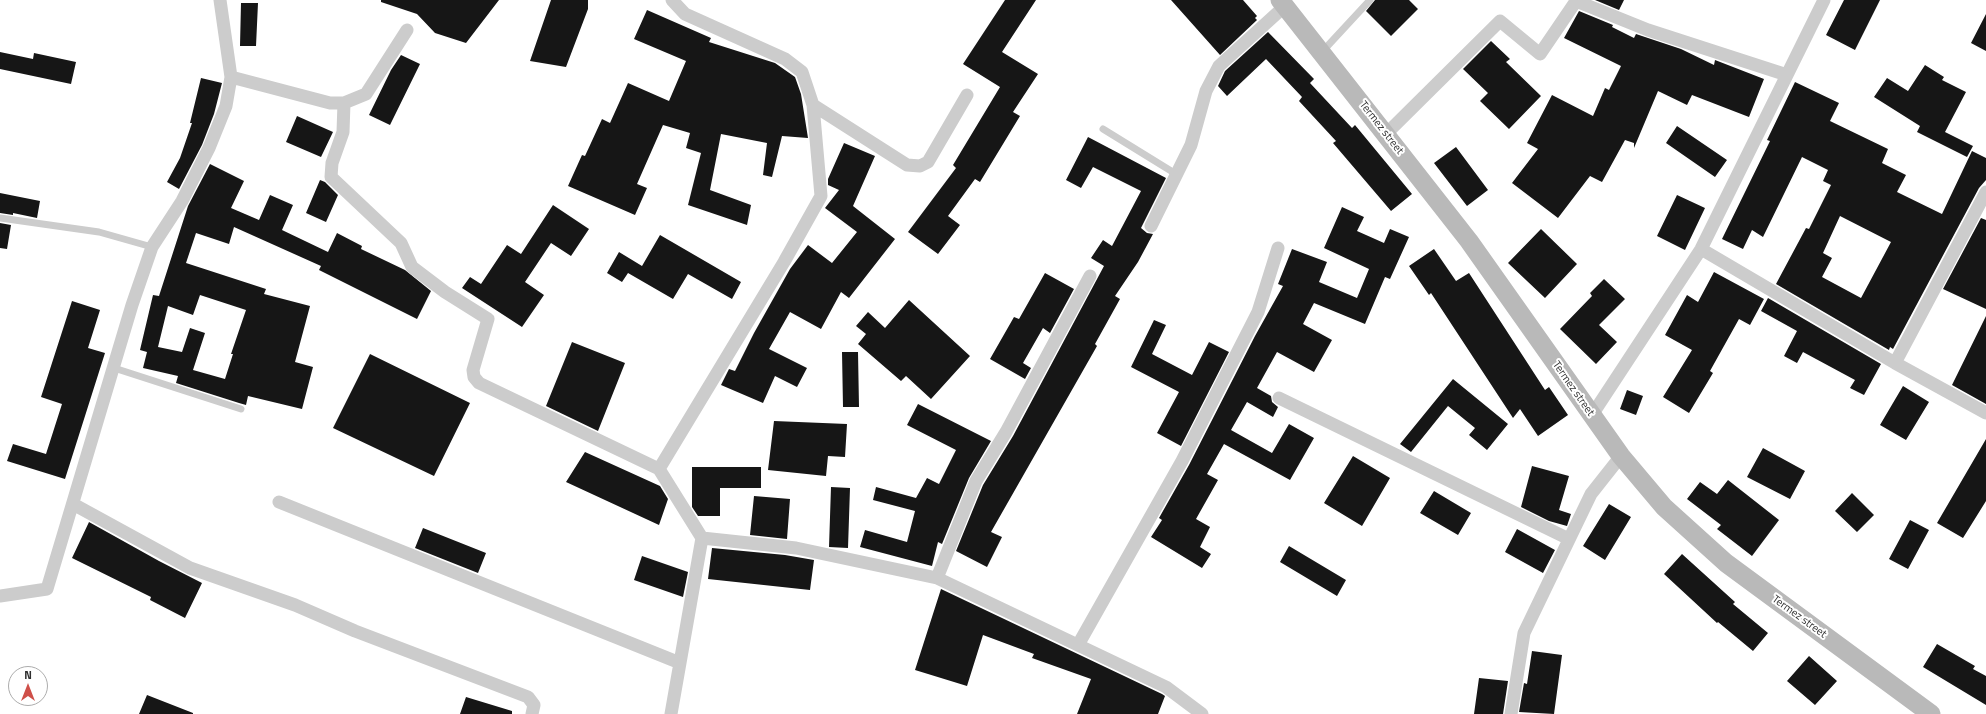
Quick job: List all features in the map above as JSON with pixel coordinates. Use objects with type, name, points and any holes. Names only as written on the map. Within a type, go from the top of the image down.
[{"type":"main road","name":"Termez street","points":[[1282,3],[1469,241],[1621,456],[1664,507],[1726,563],[1931,714]]},
{"type":"street","points":[[0,596],[47,589],[152,248],[182,201],[210,148],[226,106],[231,77],[220,0]]},
{"type":"street","points":[[659,469],[784,262],[821,196],[813,105],[802,72],[785,59],[684,14],[672,0]]},
{"type":"street","points":[[1592,415],[1702,249],[1824,0]]},
{"type":"street","points":[[1386,134],[1500,21],[1540,54],[1576,1],[1648,30],[1787,75]]},
{"type":"street","points":[[1151,226],[1191,145],[1206,91],[1219,66],[1282,3]]},
{"type":"street","points":[[231,77],[330,104],[344,103],[366,94],[407,30]]},
{"type":"street","points":[[813,105],[908,165],[920,166],[928,162],[967,95]]},
{"type":"street","points":[[344,103],[343,132],[332,164],[331,177],[401,242],[412,267],[445,292],[488,319],[473,370],[474,377],[480,383],[659,469],[702,538],[671,714]]},
{"type":"street","points":[[1895,363],[1986,192]]},
{"type":"street","points":[[1078,645],[1182,461],[1258,312],[1278,248]]},
{"type":"street","points":[[1702,249],[1895,363],[1986,413]]},
{"type":"street","points":[[937,578],[976,481],[1006,432],[1090,276]]},
{"type":"street","points":[[1279,398],[1569,539]]},
{"type":"street","points":[[1511,714],[1524,633],[1591,494],[1621,456]]},
{"type":"street","points":[[279,502],[680,663]]},
{"type":"street","points":[[73,504],[190,568],[295,605],[355,631],[528,697],[534,705],[532,714]]},
{"type":"street","points":[[702,538],[796,548],[937,578],[1166,687],[1202,714]]},
{"type":"lane","points":[[1321,52],[1370,0]]},
{"type":"lane","points":[[1102,129],[1176,174]]},
{"type":"lane","points":[[0,218],[98,232],[152,248]]},
{"type":"lane","points":[[114,368],[241,409]]},
{"type":"building","points":[[381,0],[499,0],[466,43],[435,33],[417,14],[381,2]]},
{"type":"building","points":[[551,0],[588,0],[588,9],[566,67],[530,61]]},
{"type":"building","points":[[1005,0],[1036,0],[1002,52],[1038,74],[1013,112],[1020,116],[980,182],[975,179],[948,216],[960,225],[938,254],[908,232],[956,168],[953,165],[1000,87],[963,64]]},
{"type":"building","points":[[1171,0],[1243,0],[1257,16],[1255,18],[1257,20],[1220,55]]},
{"type":"building","points":[[1375,0],[1409,0],[1418,9],[1391,36],[1366,11]]},
{"type":"building","points":[[1595,0],[1624,0],[1619,10]]},
{"type":"building","points":[[1844,0],[1880,0],[1855,50],[1826,35]]},
{"type":"building","points":[[241,3],[258,3],[256,46],[240,46]]},
{"type":"building","points":[[647,10],[711,38],[709,42],[775,63],[795,77],[801,94],[808,138],[782,136],[772,177],[763,175],[767,143],[721,134],[710,190],[751,205],[747,225],[688,205],[701,153],[686,148],[690,133],[663,125],[637,184],[647,188],[635,215],[568,186],[582,155],[585,156],[602,119],[610,123],[628,83],[669,101],[686,61],[634,39]]},
{"type":"building","points":[[1579,11],[1613,25],[1612,27],[1634,38],[1636,34],[1681,49],[1714,65],[1715,60],[1764,79],[1749,117],[1692,95],[1687,105],[1658,91],[1634,148],[1634,143],[1625,140],[1602,182],[1590,176],[1558,218],[1512,183],[1538,149],[1527,143],[1552,95],[1593,116],[1605,88],[1609,90],[1621,66],[1564,38]]},
{"type":"building","points":[[1986,14],[1986,51],[1971,43]]},
{"type":"building","points":[[1268,32],[1314,79],[1310,83],[1352,128],[1355,125],[1412,194],[1391,211],[1333,143],[1336,141],[1299,101],[1302,97],[1266,59],[1227,96],[1218,86],[1225,71]]},
{"type":"building","points":[[1491,41],[1510,59],[1506,62],[1541,96],[1509,129],[1480,101],[1488,93],[1463,69]]},
{"type":"building","points":[[0,52],[33,59],[34,53],[76,62],[71,84],[0,69]]},
{"type":"building","points":[[401,55],[420,64],[390,125],[369,115],[391,70]]},
{"type":"building","points":[[1925,65],[1944,77],[1942,80],[1966,92],[1945,132],[1973,146],[1967,157],[1917,132],[1920,126],[1874,97],[1887,78],[1908,91]]},
{"type":"building","points":[[201,78],[222,83],[214,114],[202,145],[179,189],[167,182],[180,158],[192,123],[190,123]]},
{"type":"building","points":[[1795,82],[1839,103],[1830,121],[1888,149],[1882,163],[1906,175],[1897,192],[1942,214],[1972,151],[1986,158],[1986,180],[1979,188],[1893,349],[1890,347],[1889,350],[1776,284],[1806,228],[1809,229],[1831,185],[1823,181],[1828,170],[1802,157],[1763,237],[1752,230],[1743,249],[1722,239],[1770,141],[1767,140]],"holes":[[[1840,216],[1891,242],[1861,298],[1822,277],[1832,258],[1823,253]]]},
{"type":"building","points":[[297,116],[333,132],[321,157],[286,142]]},
{"type":"building","points":[[1677,126],[1727,160],[1715,177],[1666,143]]},
{"type":"building","points":[[1088,137],[1166,178],[1141,228],[1147,233],[1153,234],[1138,262],[1115,296],[1120,299],[1095,344],[1097,346],[991,532],[1002,537],[987,567],[956,551],[983,485],[1013,436],[1104,266],[1091,258],[1103,240],[1112,246],[1141,191],[1093,167],[1081,188],[1066,180]]},
{"type":"building","points":[[844,143],[875,156],[853,206],[895,239],[849,298],[841,292],[821,329],[790,312],[769,349],[807,368],[797,387],[775,376],[763,403],[721,385],[729,369],[735,371],[754,333],[790,269],[808,245],[832,263],[857,232],[825,208],[839,190],[828,185],[828,179]]},
{"type":"building","points":[[1456,147],[1488,190],[1467,206],[1434,163]]},
{"type":"building","points":[[210,164],[244,181],[231,208],[259,220],[270,195],[293,205],[282,230],[328,252],[337,233],[362,246],[361,249],[405,270],[431,291],[417,319],[319,270],[321,266],[234,227],[229,244],[196,233],[186,263],[266,289],[264,294],[310,306],[295,362],[313,367],[302,409],[248,396],[246,405],[176,383],[178,376],[143,368],[147,352],[140,350],[153,295],[159,296],[188,206]],"holes":[[[200,295],[246,310],[231,354],[233,354],[225,379],[193,370],[205,333],[190,328],[182,352],[158,347],[168,306],[193,315]]]},
{"type":"building","points":[[320,180],[325,182],[338,195],[326,222],[306,213]]},
{"type":"building","points":[[0,193],[40,201],[37,218],[13,213],[13,215],[0,213]]},
{"type":"building","points":[[1677,195],[1705,208],[1685,250],[1657,236]]},
{"type":"building","points":[[553,205],[589,229],[571,256],[551,243],[525,282],[544,295],[522,327],[462,288],[470,277],[481,284],[507,245],[521,254]]},
{"type":"building","points":[[1342,207],[1364,217],[1357,231],[1384,243],[1390,229],[1409,237],[1390,279],[1385,277],[1365,324],[1314,303],[1303,324],[1332,340],[1314,372],[1277,352],[1257,388],[1271,396],[1272,402],[1278,407],[1273,417],[1247,402],[1231,430],[1272,453],[1289,424],[1314,438],[1290,480],[1224,444],[1207,474],[1218,480],[1196,519],[1210,527],[1200,547],[1211,554],[1202,568],[1151,537],[1162,520],[1159,518],[1189,465],[1255,336],[1283,286],[1278,284],[1292,249],[1327,262],[1319,282],[1357,298],[1369,269],[1324,248]]},
{"type":"building","points":[[1981,218],[1986,220],[1986,309],[1943,289]]},
{"type":"building","points":[[0,223],[11,225],[7,249],[0,248]]},
{"type":"building","points":[[1541,229],[1577,264],[1545,298],[1508,263]]},
{"type":"building","points":[[660,235],[741,282],[732,299],[688,274],[673,299],[628,273],[622,282],[607,273],[619,252],[642,266]]},
{"type":"building","points":[[1434,249],[1456,281],[1469,273],[1545,390],[1549,387],[1568,415],[1538,436],[1520,409],[1513,418],[1431,293],[1429,295],[1409,266]]},
{"type":"building","points":[[1714,272],[1764,299],[1750,325],[1739,319],[1710,371],[1713,373],[1689,413],[1663,397],[1692,350],[1665,335],[1687,295],[1698,302]]},
{"type":"building","points":[[1045,273],[1074,289],[1050,333],[1043,328],[1023,363],[1031,368],[1025,379],[990,359],[1014,317],[1019,319]]},
{"type":"building","points":[[1604,279],[1625,299],[1599,325],[1617,342],[1596,364],[1560,329],[1592,296],[1590,293]]},
{"type":"building","points":[[1768,298],[1881,364],[1864,395],[1850,388],[1855,380],[1803,352],[1797,363],[1784,356],[1797,331],[1761,311]]},
{"type":"building","points":[[909,300],[970,356],[931,399],[906,376],[901,381],[858,344],[866,334],[856,326],[868,312],[885,328]]},
{"type":"building","points":[[72,301],[100,310],[88,348],[105,353],[65,479],[7,461],[13,444],[46,454],[62,404],[41,397]]},
{"type":"building","points":[[1986,316],[1986,404],[1952,385]]},
{"type":"building","points":[[1154,320],[1166,325],[1152,354],[1192,375],[1209,342],[1229,352],[1181,446],[1157,433],[1179,392],[1131,367]]},
{"type":"building","points":[[572,342],[625,363],[598,431],[546,406]]},
{"type":"building","points":[[842,352],[858,352],[859,407],[843,407]]},
{"type":"building","points":[[370,354],[470,403],[434,476],[333,428]]},
{"type":"building","points":[[1453,379],[1508,424],[1487,450],[1469,435],[1475,428],[1448,406],[1411,452],[1400,444]]},
{"type":"building","points":[[1903,386],[1929,402],[1906,440],[1880,425]]},
{"type":"building","points":[[1627,390],[1643,396],[1636,415],[1620,409]]},
{"type":"building","points":[[918,404],[991,441],[969,478],[942,544],[938,542],[932,566],[860,547],[865,530],[907,542],[915,511],[873,500],[876,487],[916,498],[927,478],[939,484],[956,450],[907,425]]},
{"type":"building","points":[[774,421],[847,424],[845,457],[828,456],[826,476],[768,470]]},
{"type":"building","points":[[1986,439],[1986,501],[1963,538],[1937,523]]},
{"type":"building","points":[[1763,448],[1805,471],[1790,499],[1747,477]]},
{"type":"building","points":[[585,452],[660,486],[668,499],[659,525],[566,482]]},
{"type":"building","points":[[1353,456],[1390,478],[1362,526],[1324,503]]},
{"type":"building","points":[[1532,466],[1569,476],[1559,510],[1571,514],[1567,526],[1549,521],[1521,507]]},
{"type":"building","points":[[692,467],[761,467],[761,488],[720,488],[720,516],[698,516],[692,507]]},
{"type":"building","points":[[1728,480],[1779,520],[1752,556],[1717,529],[1721,525],[1687,499],[1700,482],[1717,494]]},
{"type":"building","points":[[831,487],[850,488],[848,548],[829,547]]},
{"type":"building","points":[[1434,491],[1471,513],[1458,535],[1420,513]]},
{"type":"building","points":[[1852,493],[1874,515],[1857,532],[1835,511]]},
{"type":"building","points":[[754,496],[790,499],[787,539],[750,535]]},
{"type":"building","points":[[1609,504],[1631,517],[1605,560],[1583,546]]},
{"type":"building","points":[[1910,520],[1929,530],[1908,569],[1889,559]]},
{"type":"building","points":[[89,522],[202,583],[185,618],[150,600],[151,597],[72,558]]},
{"type":"building","points":[[423,528],[486,553],[478,573],[415,548]]},
{"type":"building","points":[[1517,529],[1555,550],[1543,573],[1505,552]]},
{"type":"building","points":[[1289,546],[1346,580],[1337,596],[1280,562]]},
{"type":"building","points":[[712,548],[785,555],[814,560],[810,590],[708,579]]},
{"type":"building","points":[[1682,554],[1735,602],[1733,604],[1768,633],[1753,651],[1718,622],[1717,623],[1664,574]]},
{"type":"building","points":[[642,556],[688,572],[683,597],[634,580]]},
{"type":"building","points":[[941,589],[1162,694],[1165,696],[1158,714],[1077,714],[1091,679],[1032,658],[1034,654],[983,635],[967,686],[915,670]]},
{"type":"building","points":[[1937,644],[1975,666],[1973,669],[1986,676],[1986,705],[1923,667]]},
{"type":"building","points":[[1532,651],[1562,655],[1554,714],[1519,712],[1524,683],[1527,684]]},
{"type":"building","points":[[1809,656],[1837,681],[1815,705],[1787,681]]},
{"type":"building","points":[[1479,678],[1508,681],[1503,714],[1474,714]]},
{"type":"building","points":[[147,695],[193,713],[193,714],[139,714]]},
{"type":"building","points":[[466,697],[512,711],[512,714],[460,714]]}]
